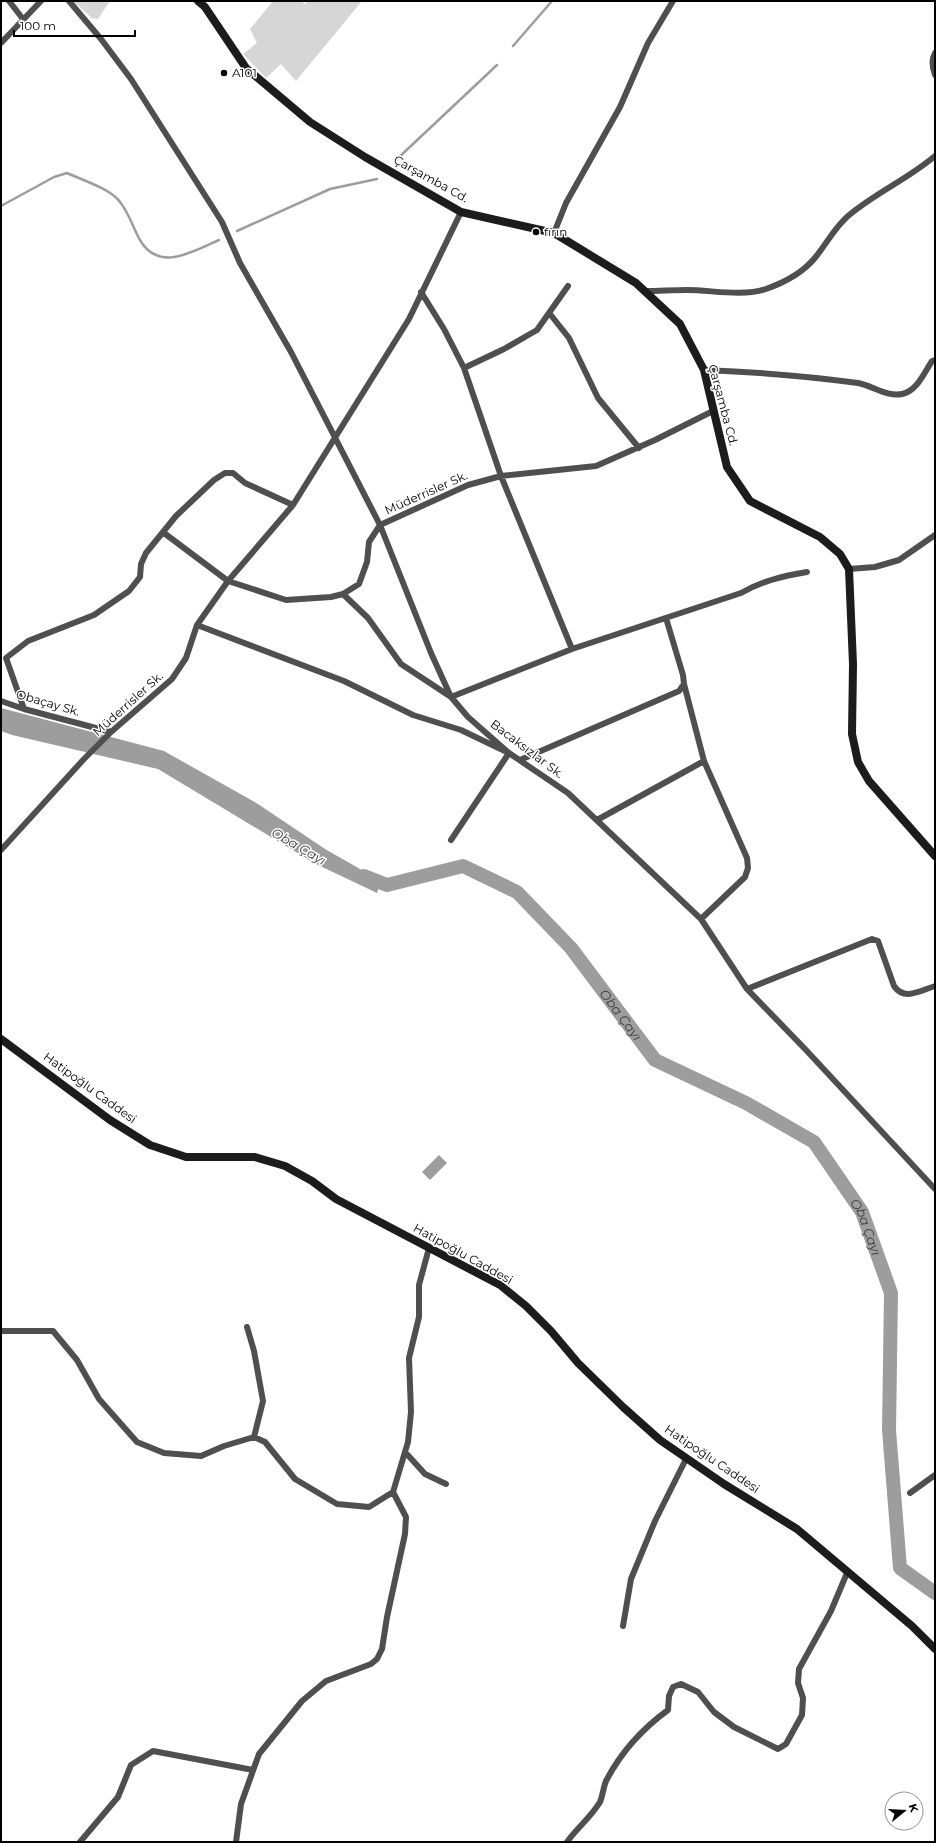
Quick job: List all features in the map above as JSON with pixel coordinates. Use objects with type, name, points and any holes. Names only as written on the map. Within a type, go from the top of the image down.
[{"type":"street","points":[[9,1],[23,19]]},
{"type":"street","points":[[1,43],[41,1]]},
{"type":"street","points":[[69,1],[101,39],[131,79],[222,222],[240,263],[291,352],[380,526],[431,653],[451,697],[572,649],[741,593],[765,581],[780,576],[807,572]]},
{"type":"street","name":"Çarşamba Cd.","points":[[198,1],[205,7],[246,68],[310,122],[461,212],[554,233],[636,283],[680,324],[704,370],[727,467],[750,501],[820,537],[840,554],[849,569]]},
{"type":"street","points":[[554,233],[566,203],[620,107],[648,43],[673,1]]},
{"type":"street","points":[[935,53],[932,58],[932,69],[935,75]]},
{"type":"street","points":[[645,291],[687,290],[734,293],[765,289],[792,277],[814,260],[827,240],[847,217],[920,168],[935,156]]},
{"type":"street","points":[[164,533],[228,580],[293,505],[409,319],[461,212]]},
{"type":"street","points":[[464,368],[504,349],[537,330],[550,314],[568,286]]},
{"type":"street","points":[[421,292],[444,329],[464,368],[500,476],[572,649]]},
{"type":"street","points":[[550,314],[569,338],[598,398],[639,448]]},
{"type":"street","points":[[704,370],[801,376],[861,384],[890,394],[902,394],[915,388],[932,361],[935,360]]},
{"type":"street","name":"Müderrisler Sk.","points":[[1,850],[84,759],[111,732],[172,679],[186,658],[197,625],[228,580],[286,600],[331,597],[343,594],[359,584],[367,562],[369,542],[380,526],[468,485],[500,476],[596,466],[639,448],[713,411]]},
{"type":"street","points":[[24,709],[6,658],[28,641],[94,615],[129,591],[140,577],[141,564],[146,553],[164,533],[176,516],[214,480],[225,473],[233,474],[246,483],[293,505]]},
{"type":"street","points":[[935,536],[899,560],[875,566],[849,569],[853,664],[852,734],[858,762],[869,781],[935,856]]},
{"type":"street","name":"Bacaksızlar Sk.","points":[[343,594],[368,618],[401,664],[451,697],[468,717],[509,753],[568,793],[701,919],[747,989],[935,1189]]},
{"type":"street","points":[[666,618],[704,761],[747,858],[748,868],[745,877],[701,919]]},
{"type":"street","points":[[197,625],[344,681],[413,715],[461,730],[509,753],[451,840]]},
{"type":"street","points":[[520,760],[679,692],[684,684]]},
{"type":"street","name":"Obaçay Sk.","points":[[1,701],[24,709],[111,732]]},
{"type":"street","points":[[597,820],[704,761]]},
{"type":"street","points":[[747,989],[872,939],[878,941],[894,986],[898,992],[905,995],[935,986]]},
{"type":"street","name":"Hatipoğlu Caddesi","points":[[1,1039],[110,1120],[150,1145],[186,1157],[255,1157],[285,1166],[312,1181],[336,1199],[500,1285],[526,1306],[551,1331],[578,1363],[623,1407],[660,1440],[797,1530],[912,1626],[935,1649]]},
{"type":"street","points":[[1,1331],[53,1331],[77,1360],[99,1399],[137,1442],[164,1453],[200,1456],[224,1446],[254,1437],[266,1442],[296,1479],[337,1504],[368,1507],[393,1492],[405,1452],[411,1412],[409,1358],[419,1317],[419,1285],[429,1248]]},
{"type":"street","points":[[247,1327],[254,1350],[263,1401],[254,1437]]},
{"type":"street","points":[[405,1452],[425,1474],[446,1484]]},
{"type":"street","points":[[623,1626],[631,1579],[655,1521],[686,1458]]},
{"type":"street","points":[[910,1493],[935,1475]]},
{"type":"street","points":[[236,1842],[241,1804],[259,1754],[302,1701],[326,1681],[371,1664],[377,1659],[382,1649],[387,1617],[406,1534],[406,1517],[393,1492]]},
{"type":"street","points":[[567,1842],[587,1820],[600,1801],[606,1782],[632,1742],[649,1724],[668,1710],[669,1696],[673,1687],[681,1684],[698,1692],[714,1712],[740,1730],[778,1749],[786,1744],[802,1715],[803,1698],[798,1683],[799,1669],[830,1611],[847,1573]]},
{"type":"street","points":[[80,1842],[118,1797],[131,1765],[153,1751],[253,1770]]},
{"type":"shaded area","points":[[73,1],[110,1],[98,19],[92,18]]},
{"type":"shaded area","points":[[273,1],[301,1],[305,4],[308,1],[362,1],[296,81],[281,64],[266,78],[243,54],[257,43],[250,29]]},
{"type":"water","points":[[1,708],[164,751],[258,804],[325,849],[381,881],[377,893],[316,864],[158,769],[12,735],[1,731]]},
{"type":"water","points":[[439,1155],[447,1163],[430,1180],[422,1172]]},
{"type":"waterway","points":[[513,46],[552,1]]},
{"type":"waterway","points":[[396,160],[497,65]]},
{"type":"waterway","points":[[1,206],[54,177],[67,173],[103,189],[116,197],[126,211],[140,240],[148,250],[157,255],[167,257],[188,254],[219,240]]},
{"type":"waterway","points":[[237,231],[330,189],[377,179]]},
{"type":"waterway","name":"Oba Çayı","points":[[364,876],[387,885],[463,866],[517,892],[571,948],[655,1060],[746,1103],[814,1142],[862,1212],[891,1293],[889,1430],[900,1568],[935,1593]]},
{"type":"place","name":"A101","points":[[224,73]]},
{"type":"place","name":"fırın","points":[[536,232]]}]
